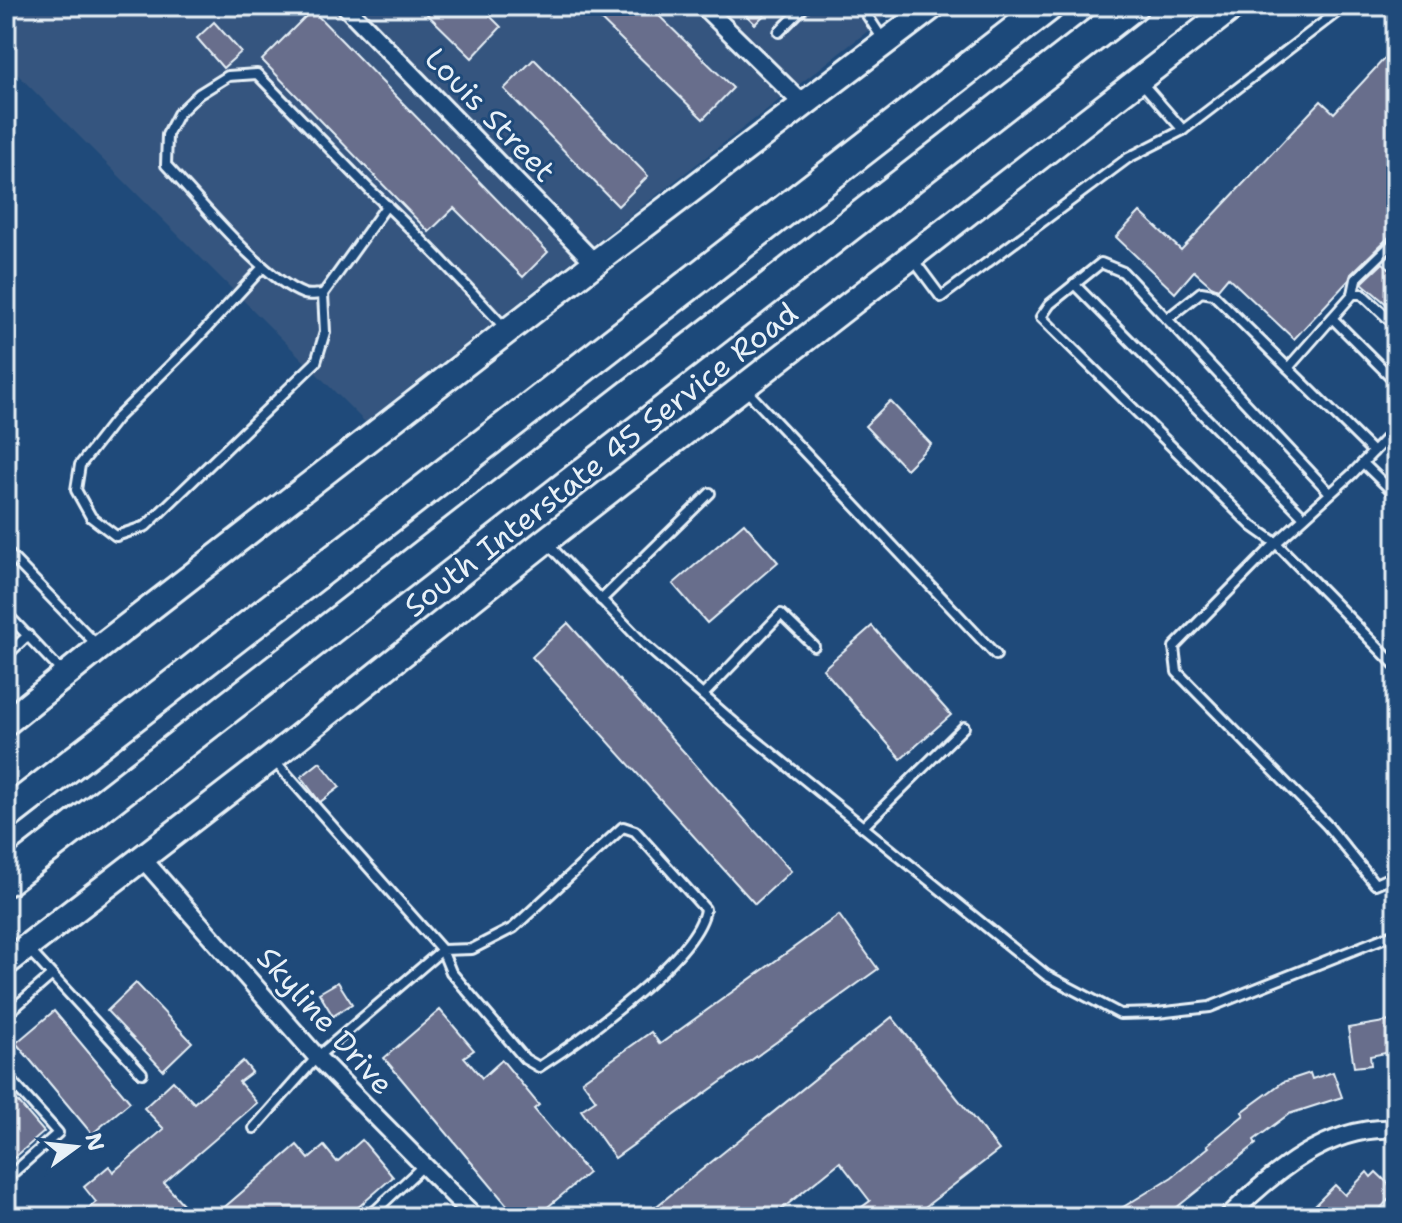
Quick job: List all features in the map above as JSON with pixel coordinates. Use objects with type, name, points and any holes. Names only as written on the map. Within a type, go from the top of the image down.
[{"type":"highway","points":[[6,815],[1048,6]]},
{"type":"highway","points":[[6,880],[1132,6]]},
{"type":"main road","points":[[6,723],[595,263],[933,6]]},
{"type":"main road","name":"South Interstate 45 Service Road","points":[[6,963],[1234,6]]},
{"type":"street","name":"Louis Street","points":[[345,6],[595,263]]},
{"type":"street","points":[[703,6],[803,104]]},
{"type":"street","name":"Skyline Drive","points":[[141,857],[317,1057],[475,1217]]},
{"type":"street","points":[[1228,1217],[1278,1171],[1310,1151],[1348,1134],[1381,1128],[1396,1129]]},
{"type":"lane","points":[[779,32],[805,6]]},
{"type":"lane","points":[[861,6],[884,42]]},
{"type":"lane","points":[[912,258],[941,297],[1128,158],[1183,130],[1345,6]]},
{"type":"lane","points":[[1386,6],[1396,13]]},
{"type":"lane","points":[[323,294],[308,295],[292,288],[263,267],[166,165],[167,135],[178,114],[199,94],[228,76],[257,74],[421,236],[508,331]]},
{"type":"lane","points":[[1140,81],[1183,130]]},
{"type":"lane","points":[[263,267],[194,342],[116,419],[80,465],[76,490],[91,517],[116,536],[146,526],[316,362],[325,332],[323,294],[387,205]]},
{"type":"lane","points":[[1288,368],[1353,294],[1356,279],[1390,246],[1396,245]]},
{"type":"lane","points":[[1330,493],[1123,272],[1101,263],[1050,304],[1041,317],[1252,526],[1276,543],[1396,666]]},
{"type":"lane","points":[[1074,284],[1304,517]]},
{"type":"lane","points":[[1167,319],[1201,292],[1213,294],[1373,452]]},
{"type":"lane","points":[[1353,294],[1362,294],[1396,326]]},
{"type":"lane","points":[[1332,318],[1396,382]]},
{"type":"lane","points":[[744,388],[996,655]]},
{"type":"lane","points":[[1394,434],[1276,543],[1174,647],[1177,672],[1327,825],[1375,884],[1396,875]]},
{"type":"lane","points":[[1363,463],[1396,495]]},
{"type":"lane","points":[[601,600],[710,493]]},
{"type":"lane","points":[[545,541],[645,645],[863,827],[1046,975],[1120,1014],[1210,1007],[1396,933]]},
{"type":"lane","points":[[6,551],[99,648]]},
{"type":"lane","points":[[6,613],[65,675]]},
{"type":"lane","points":[[703,695],[781,614],[814,646]]},
{"type":"lane","points":[[6,656],[28,635]]},
{"type":"lane","points":[[863,827],[964,727]]},
{"type":"lane","points":[[254,1128],[317,1057],[442,950],[472,949],[513,928],[623,827],[635,831],[705,909],[703,921],[665,970],[539,1067],[525,1059],[451,972],[442,950],[272,758]]},
{"type":"lane","points":[[25,947],[142,1073]]},
{"type":"lane","points":[[6,1015],[51,976]]},
{"type":"lane","points":[[6,1075],[58,1133],[6,1179]]},
{"type":"lane","points":[[366,1217],[423,1166]]},
{"type":"shaded area","points":[[6,6],[900,6],[365,422],[6,63]]},
{"type":"building","points":[[419,6],[480,6],[501,27],[472,58]]},
{"type":"building","points":[[587,6],[649,6],[733,88],[703,119]]},
{"type":"building","points":[[737,6],[773,6],[755,24]]},
{"type":"building","points":[[312,10],[548,252],[523,277],[454,208],[429,232],[262,60]]},
{"type":"building","points":[[214,22],[241,52],[223,68],[197,38]]},
{"type":"building","points":[[1396,46],[1396,230],[1351,274],[1349,280],[1294,339],[1228,277],[1218,289],[1194,271],[1175,293],[1116,237],[1140,212],[1181,250],[1321,101],[1334,113]]},
{"type":"building","points":[[534,59],[648,176],[618,206],[504,89]]},
{"type":"building","points":[[1383,263],[1396,274],[1396,300],[1390,307],[1362,283]]},
{"type":"building","points":[[890,401],[931,444],[906,469],[865,426]]},
{"type":"building","points":[[744,523],[778,562],[707,623],[673,584]]},
{"type":"building","points":[[568,623],[791,871],[755,904],[532,657]]},
{"type":"building","points":[[872,626],[951,715],[901,759],[823,669]]},
{"type":"building","points":[[320,762],[340,787],[320,802],[301,777]]},
{"type":"building","points":[[839,915],[878,969],[615,1158],[581,1110],[596,1100],[582,1081],[651,1032],[660,1044]]},
{"type":"building","points":[[338,982],[352,1004],[333,1016],[319,993]]},
{"type":"building","points":[[136,983],[192,1042],[163,1070],[107,1011]]},
{"type":"building","points":[[440,1010],[474,1050],[464,1057],[482,1078],[502,1060],[539,1105],[534,1109],[588,1173],[536,1217],[517,1217],[384,1058]]},
{"type":"building","points":[[54,1011],[130,1102],[92,1134],[16,1043]]},
{"type":"building","points":[[892,1017],[999,1150],[912,1217],[848,1217],[870,1201],[840,1162],[772,1217],[643,1217]]},
{"type":"building","points":[[1396,1020],[1396,1051],[1370,1056],[1371,1065],[1354,1067],[1348,1028]]},
{"type":"building","points":[[243,1061],[252,1072],[239,1082],[257,1103],[164,1183],[183,1204],[168,1217],[78,1217],[96,1202],[84,1187],[109,1166],[113,1172],[164,1129],[144,1108],[173,1081],[194,1103]]},
{"type":"building","points":[[1333,1072],[1342,1097],[1289,1114],[1254,1140],[1256,1144],[1162,1217],[1107,1217],[1172,1177],[1244,1115],[1242,1112],[1283,1082],[1310,1073],[1312,1079]]},
{"type":"building","points":[[6,1088],[44,1132],[6,1165]]},
{"type":"building","points":[[362,1140],[393,1177],[347,1217],[213,1217],[297,1145],[309,1159],[324,1146],[337,1162]]},
{"type":"building","points":[[1367,1172],[1371,1177],[1376,1172],[1396,1191],[1373,1217],[1303,1217],[1335,1185],[1345,1195]]}]
